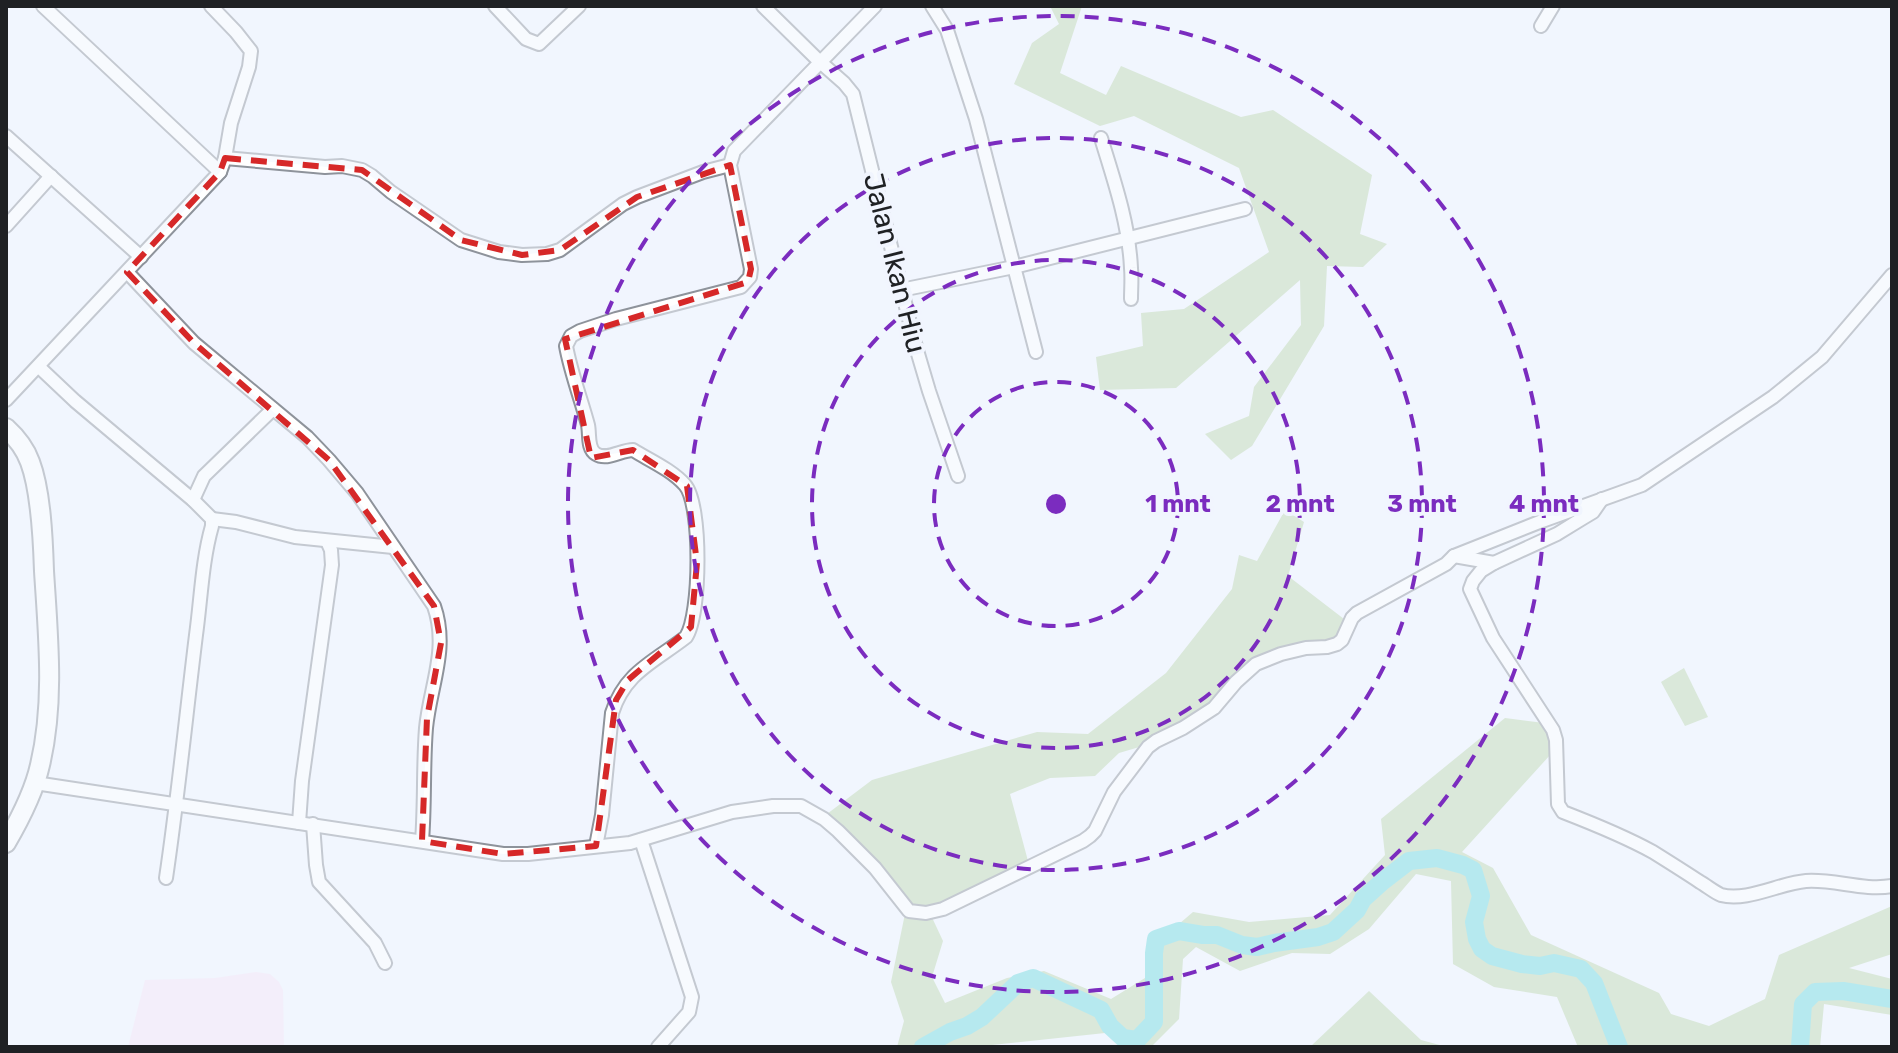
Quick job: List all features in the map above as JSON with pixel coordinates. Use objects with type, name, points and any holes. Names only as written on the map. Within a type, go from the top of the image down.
[{"type":"highway","points":[[6,428],[22,446],[33,472],[42,529],[49,683],[48,720],[40,766],[6,843]]},
{"type":"street","points":[[43,6],[220,172]]},
{"type":"street","points":[[6,400],[220,172],[251,51],[211,6]]},
{"type":"street","points":[[495,6],[526,39],[539,44],[572,8]]},
{"type":"street","name":"Jalan Ikan Hiu","points":[[763,6],[853,94],[901,290],[929,391],[958,476]]},
{"type":"street","points":[[596,846],[602,815],[609,729],[616,700],[628,680],[686,637],[691,627],[697,587],[695,525],[687,486],[675,477],[633,450],[604,456],[590,448],[589,427],[566,346],[571,336],[580,331],[741,287],[748,282],[751,269],[730,165],[734,151],[875,6]]},
{"type":"street","points":[[932,6],[947,30],[976,119],[1036,352]]},
{"type":"street","points":[[1541,26],[1553,6]]},
{"type":"street","points":[[6,136],[141,257]]},
{"type":"street","points":[[1101,138],[1122,212],[1131,267],[1131,299]]},
{"type":"street","points":[[225,158],[362,170],[461,240],[499,252],[522,255],[560,250],[623,204],[703,172],[730,165]]},
{"type":"street","points":[[6,226],[51,176]]},
{"type":"street","points":[[901,290],[1014,267],[1245,209]]},
{"type":"street","points":[[127,272],[194,343],[307,437],[329,460],[357,493],[434,606],[440,629],[439,658],[426,733],[422,841]]},
{"type":"street","points":[[35,783],[503,854],[528,854],[641,840],[732,812],[773,806],[801,806],[838,831],[875,868],[909,911],[926,913],[943,909],[1083,841],[1095,831],[1114,792],[1138,759],[1156,741],[1214,708],[1256,664],[1281,654],[1337,644],[1357,613],[1446,564],[1454,556],[1642,485],[1773,397],[1822,357],[1892,275]]},
{"type":"street","points":[[39,367],[212,519],[295,537],[393,547]]},
{"type":"street","points":[[193,500],[204,476],[273,409]]},
{"type":"street","points":[[177,487],[204,476]]},
{"type":"street","points":[[1602,499],[1593,512],[1570,526],[1481,571],[1470,589],[1493,638],[1553,730],[1558,804],[1563,812],[1615,832],[1720,894],[1753,894],[1806,881],[1874,888],[1892,886]]},
{"type":"street","points":[[166,878],[212,519]]},
{"type":"street","points":[[299,823],[332,565],[327,541]]},
{"type":"street","points":[[1454,556],[1494,563]]},
{"type":"street","points":[[313,824],[316,865],[322,888],[375,943],[385,963]]},
{"type":"street","points":[[641,840],[692,997],[689,1012],[658,1047]]},
{"type":"highlighted area","points":[[225,158],[362,170],[461,240],[522,255],[560,250],[637,197],[730,165],[751,269],[748,282],[565,339],[591,458],[633,450],[687,486],[697,563],[691,627],[628,680],[616,700],[596,846],[503,854],[422,841],[427,718],[441,643],[434,606],[329,460],[194,343],[127,272],[220,172]]},
{"type":"shaded area","points":[[256,972],[270,974],[283,990],[284,1047],[128,1047],[145,980],[215,978]]},
{"type":"green space","points":[[1050,6],[1082,6],[1060,73],[1106,95],[1121,66],[1241,117],[1273,110],[1372,175],[1360,234],[1387,244],[1363,267],[1327,266],[1324,326],[1252,446],[1231,460],[1205,434],[1249,416],[1254,387],[1301,325],[1300,280],[1176,388],[1100,390],[1096,357],[1143,346],[1141,313],[1184,309],[1269,252],[1239,168],[1134,116],[1100,126],[1014,84],[1032,43],[1059,24]]},
{"type":"green space","points":[[1285,510],[1304,522],[1288,576],[1344,619],[1339,637],[1257,663],[1220,699],[1146,745],[1119,753],[1095,776],[1050,778],[1010,794],[1028,861],[962,897],[928,909],[943,941],[932,977],[945,1003],[1007,978],[1044,971],[1111,999],[1145,978],[1151,948],[1193,912],[1249,922],[1330,915],[1385,855],[1381,819],[1505,718],[1552,724],[1561,743],[1462,852],[1493,868],[1531,935],[1659,993],[1671,1014],[1709,1026],[1765,999],[1779,955],[1892,906],[1892,954],[1849,968],[1892,979],[1892,1015],[1824,1004],[1820,1047],[1578,1047],[1557,997],[1494,987],[1453,964],[1451,881],[1416,874],[1369,929],[1330,954],[1292,953],[1240,971],[1196,947],[1183,959],[1179,1019],[1151,1047],[1125,1047],[1105,1033],[989,1047],[897,1047],[904,1021],[891,982],[907,904],[823,817],[872,780],[1037,732],[1088,734],[1166,673],[1232,589],[1239,555],[1257,561]]},
{"type":"green space","points":[[1684,668],[1708,717],[1685,726],[1661,682]]},
{"type":"green space","points":[[1369,991],[1421,1040],[1447,1047],[1310,1047]]},
{"type":"waterway","points":[[923,1047],[982,1017],[1018,983],[1033,978],[1101,1010],[1110,1026],[1123,1038],[1137,1040],[1154,1022],[1156,939],[1179,931],[1217,935],[1257,947],[1318,937],[1333,932],[1357,910],[1363,899],[1409,861],[1437,858],[1473,870],[1481,896],[1474,922],[1482,949],[1492,956],[1522,964],[1540,966],[1554,963],[1581,969],[1594,983],[1619,1047]]},
{"type":"waterway","points":[[1800,1047],[1803,1004],[1815,992],[1843,991],[1892,999]]}]
